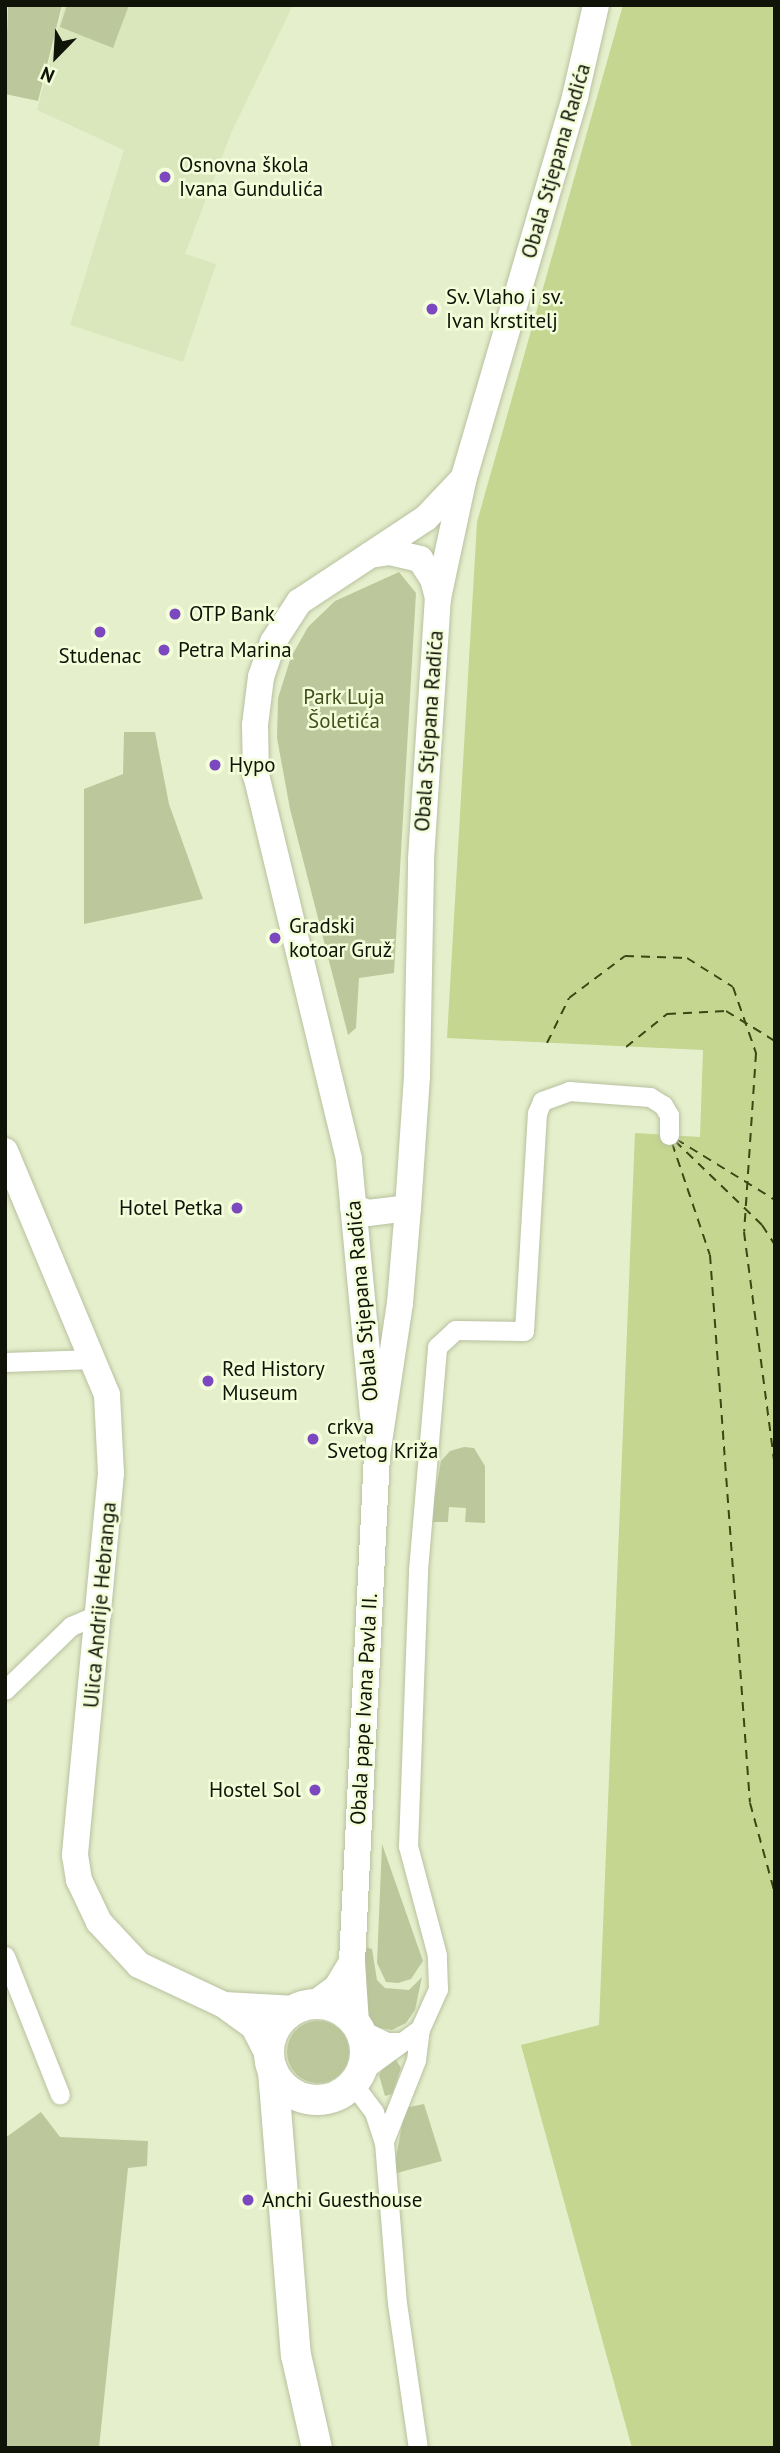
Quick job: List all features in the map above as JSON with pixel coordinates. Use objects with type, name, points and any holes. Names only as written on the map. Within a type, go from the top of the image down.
[{"type":"main road","name":"Obala Stjepana Radića","points":[[377,1455],[400,1303],[408,1208],[417,1076],[421,859],[438,598],[464,477],[575,97],[597,5]]},
{"type":"main road","name":"Obala Stjepana Radića","points":[[377,1455],[353,1207],[335,1086],[256,776],[254,746],[261,677],[284,622],[299,602],[439,508],[464,477]]},
{"type":"main road","points":[[368,555],[390,552],[420,559],[433,579],[438,598]]},
{"type":"main road","name":"Ulica Andrije Hebranga","points":[[5,1150],[94,1359],[107,1395],[111,1430],[101,1613],[75,1855],[79,1881],[99,1922],[139,1965],[224,2006],[254,2027],[271,2064]]},
{"type":"main road","points":[[353,1207],[369,1213],[408,1208]]},
{"type":"main road","name":"Obala pape Ivana Pavla II.","points":[[358,2026],[352,1962],[377,1455]]},
{"type":"main road","points":[[317,2448],[296,2355],[271,2064],[275,2029],[337,1987],[352,1962]]},
{"type":"main road","name":"Ulica Andrije Hebranga","points":[[224,2006],[306,2006]]},
{"type":"main road","points":[[271,2064],[291,2092],[318,2100],[331,2098],[357,2078],[365,2043],[358,2026],[338,2009],[306,2006]]},
{"type":"main road","points":[[280,2172],[299,2118],[318,2100]]},
{"type":"street","points":[[384,2142],[416,2060],[420,2029],[433,2004],[439,1973],[408,1846],[418,1570],[437,1347],[455,1330],[524,1331],[537,1113],[542,1101],[569,1091],[650,1097],[663,1105],[669,1115],[669,1135]]},
{"type":"street","points":[[5,1362],[94,1359]]},
{"type":"street","points":[[5,1690],[71,1626],[101,1613]]},
{"type":"street","points":[[5,1956],[60,2095]]},
{"type":"street","points":[[358,2026],[387,2042],[401,2042]]},
{"type":"street","points":[[418,2448],[397,2303],[384,2142],[374,2112],[357,2078],[420,2029]]},
{"type":"shaded area","name":"Osnovna škola Ivana Gundulića","points":[[64,5],[293,5],[232,131],[185,254],[216,264],[183,362],[70,325],[124,150],[37,110]]},
{"type":"shaded area","points":[[623,5],[775,5],[775,2448],[632,2448],[521,2045],[599,2025],[635,1133],[700,1137],[703,1050],[447,1038],[477,522]]},
{"type":"green space","points":[[8,5],[62,5],[38,101],[5,94]]},
{"type":"green space","points":[[67,5],[129,5],[113,48],[60,27]]},
{"type":"green space","name":"Park Luja Šoletića","points":[[399,572],[416,593],[394,973],[359,978],[356,1028],[348,1035],[290,809],[277,738],[278,698],[291,657],[308,627],[335,601]]},
{"type":"green space","points":[[124,732],[155,732],[169,804],[203,899],[84,924],[84,789],[123,774]]},
{"type":"green space","points":[[464,1447],[474,1448],[485,1466],[485,1523],[465,1522],[466,1508],[449,1507],[448,1522],[430,1522],[441,1461],[450,1451]]},
{"type":"green space","points":[[382,1844],[423,1961],[411,1979],[398,1983],[386,1982],[377,1963]]},
{"type":"green space","points":[[364,1947],[372,1949],[377,1980],[385,1988],[409,1990],[422,1977],[415,2010],[406,2023],[392,2030],[370,2026],[360,2003]]},
{"type":"green space","points":[[318,2021],[340,2030],[349,2052],[340,2074],[318,2083],[296,2074],[287,2052],[296,2030]]},
{"type":"green space","points":[[396,2060],[401,2068],[392,2094],[385,2096],[379,2075],[386,2064]]},
{"type":"green space","points":[[424,2104],[442,2161],[393,2174],[404,2114],[409,2107]]},
{"type":"green space","points":[[41,2112],[60,2137],[148,2141],[147,2166],[128,2168],[99,2448],[5,2448],[5,2138]]},
{"type":"ferry route","points":[[547,1043],[569,998],[625,956],[687,958],[733,987],[756,1053],[744,1232],[775,1466]]},
{"type":"ferry route","points":[[626,1047],[667,1014],[726,1011],[775,1041]]},
{"type":"ferry route","points":[[676,1139],[775,1200]]},
{"type":"ferry route","points":[[675,1141],[762,1225],[775,1245]]},
{"type":"ferry route","points":[[672,1143],[710,1255],[750,1803],[775,1894]]},
{"type":"place","name":"Osnovna škola Ivana Gundulića","points":[[165,177]]},
{"type":"place","name":"Sv. Vlaho i sv. Ivan krstitelj","points":[[432,309]]},
{"type":"place","name":"OTP Bank","points":[[175,614]]},
{"type":"place","name":"Studenac","points":[[100,632]]},
{"type":"place","name":"Petra Marina","points":[[164,650]]},
{"type":"place","name":"Hypo","points":[[215,765]]},
{"type":"place","name":"Gradski kotoar Gruž","points":[[275,938]]},
{"type":"place","name":"Hotel Petka","points":[[237,1208]]},
{"type":"place","name":"Red History Museum","points":[[208,1381]]},
{"type":"place","name":"crkva Svetog Križa","points":[[313,1439]]},
{"type":"place","name":"Hostel Sol","points":[[315,1790]]},
{"type":"place","name":"Anchi Guesthouse","points":[[248,2200]]}]
